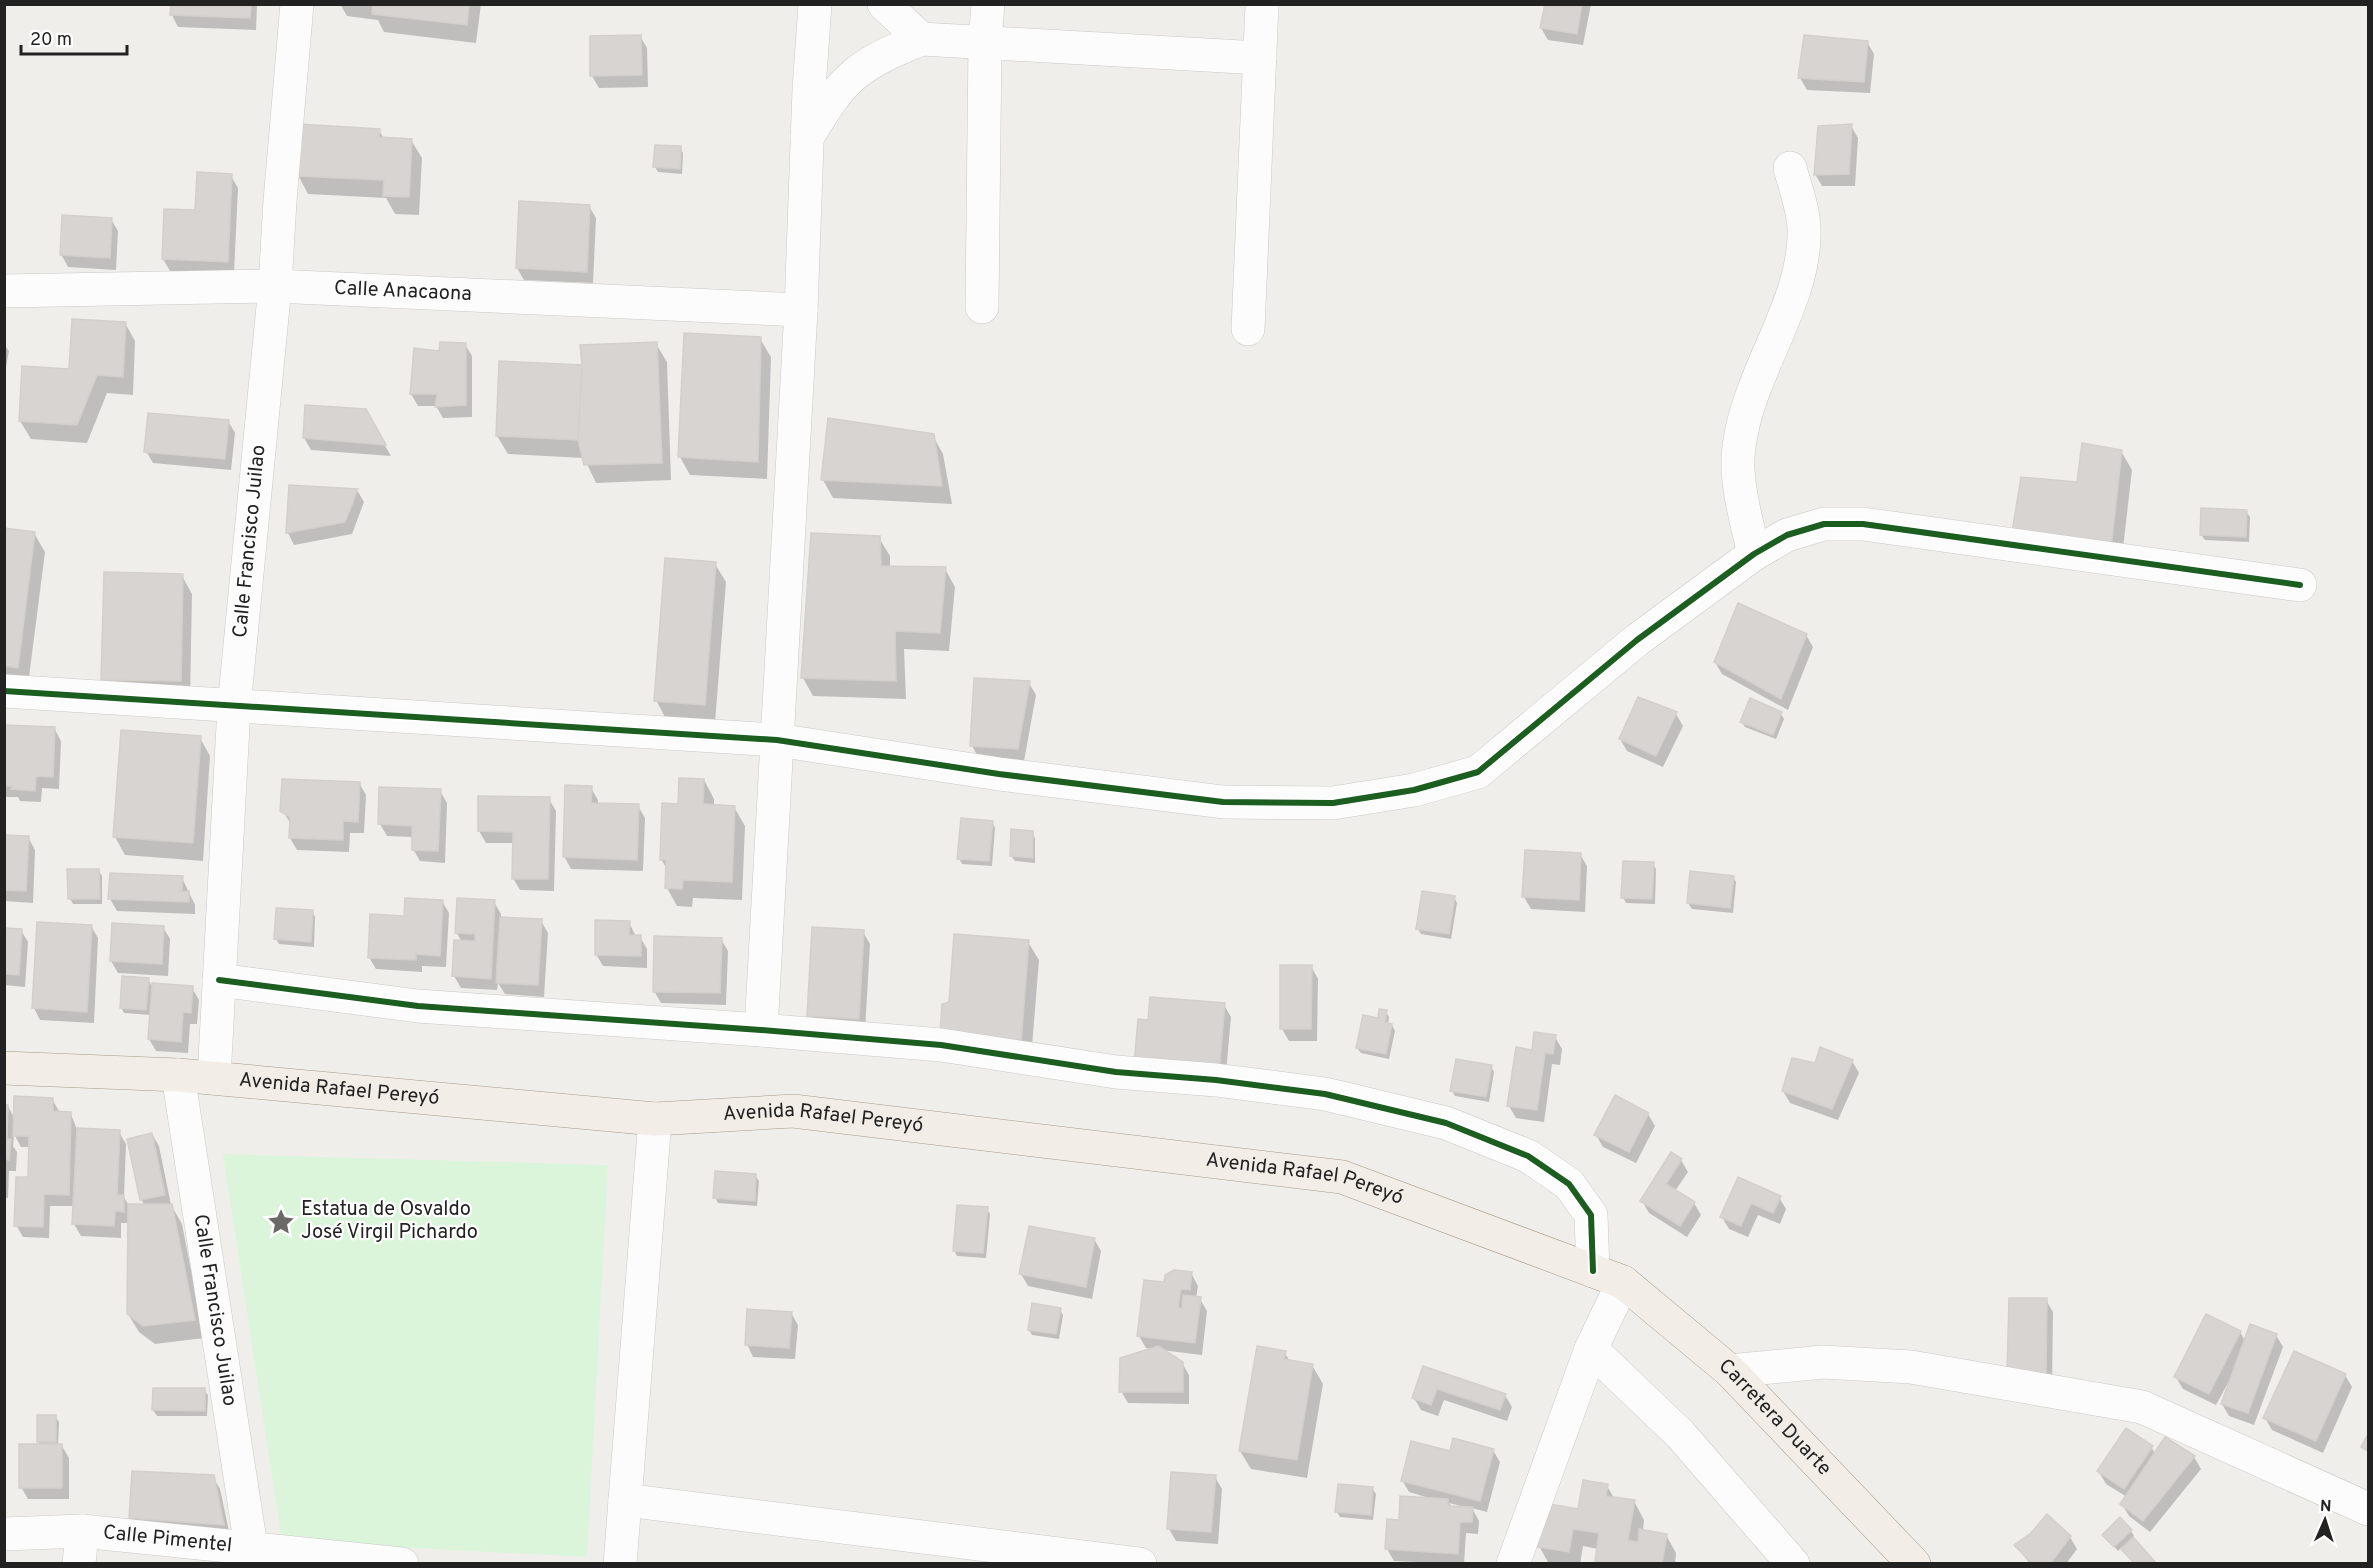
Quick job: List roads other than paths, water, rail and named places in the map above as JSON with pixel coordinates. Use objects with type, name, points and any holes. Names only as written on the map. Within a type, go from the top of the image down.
[{"type":"main road","name":"Avenida Rafael Pereyó","points":[[4,1068],[178,1075],[655,1119],[793,1110],[1342,1177],[1623,1282]]},
{"type":"main road","name":"Carretera Duarte","points":[[1623,1282],[1730,1371],[1914,1563]]},
{"type":"street","name":"Calle Francisco Juilao","points":[[214,1078],[234,707],[275,286],[297,4]]},
{"type":"street","points":[[762,1030],[801,310],[806,139],[815,4]]},
{"type":"street","points":[[884,4],[921,39]]},
{"type":"street","points":[[982,307],[985,43],[988,4]]},
{"type":"street","points":[[1248,329],[1262,4]]},
{"type":"street","points":[[806,139],[834,96],[855,74],[884,55],[921,39],[1260,58]]},
{"type":"street","points":[[1754,554],[1742,503],[1738,448],[1753,388],[1799,276],[1804,229],[1790,168]]},
{"type":"street","name":"Calle Anacaona","points":[[4,291],[275,286],[801,310]]},
{"type":"street","points":[[4,692],[777,740],[999,774],[1223,802],[1333,804],[1414,790],[1478,772],[1637,640],[1754,554],[1787,535],[1824,524],[1863,524],[2300,585]]},
{"type":"street","points":[[219,980],[418,1006],[941,1045],[1116,1072],[1216,1080],[1325,1094],[1446,1123],[1528,1156],[1569,1184],[1591,1215],[1593,1271]]},
{"type":"street","name":"Calle Francisco Juilao","points":[[178,1075],[251,1547]]},
{"type":"street","points":[[620,1563],[655,1119]]},
{"type":"street","points":[[1513,1563],[1591,1349],[1623,1282]]},
{"type":"street","points":[[1591,1349],[1680,1434],[1793,1563]]},
{"type":"street","points":[[1730,1371],[1823,1362],[1911,1367],[2142,1407],[2368,1509]]},
{"type":"street","points":[[625,1500],[1140,1563]]},
{"type":"street","points":[[79,1563],[82,1531]]},
{"type":"street","name":"Calle Pimentel","points":[[4,1534],[82,1531],[402,1563]]},
{"type":"place","name":"Estatua de Osvaldo José Virgil Pichardo","points":[[281,1222]]}]
